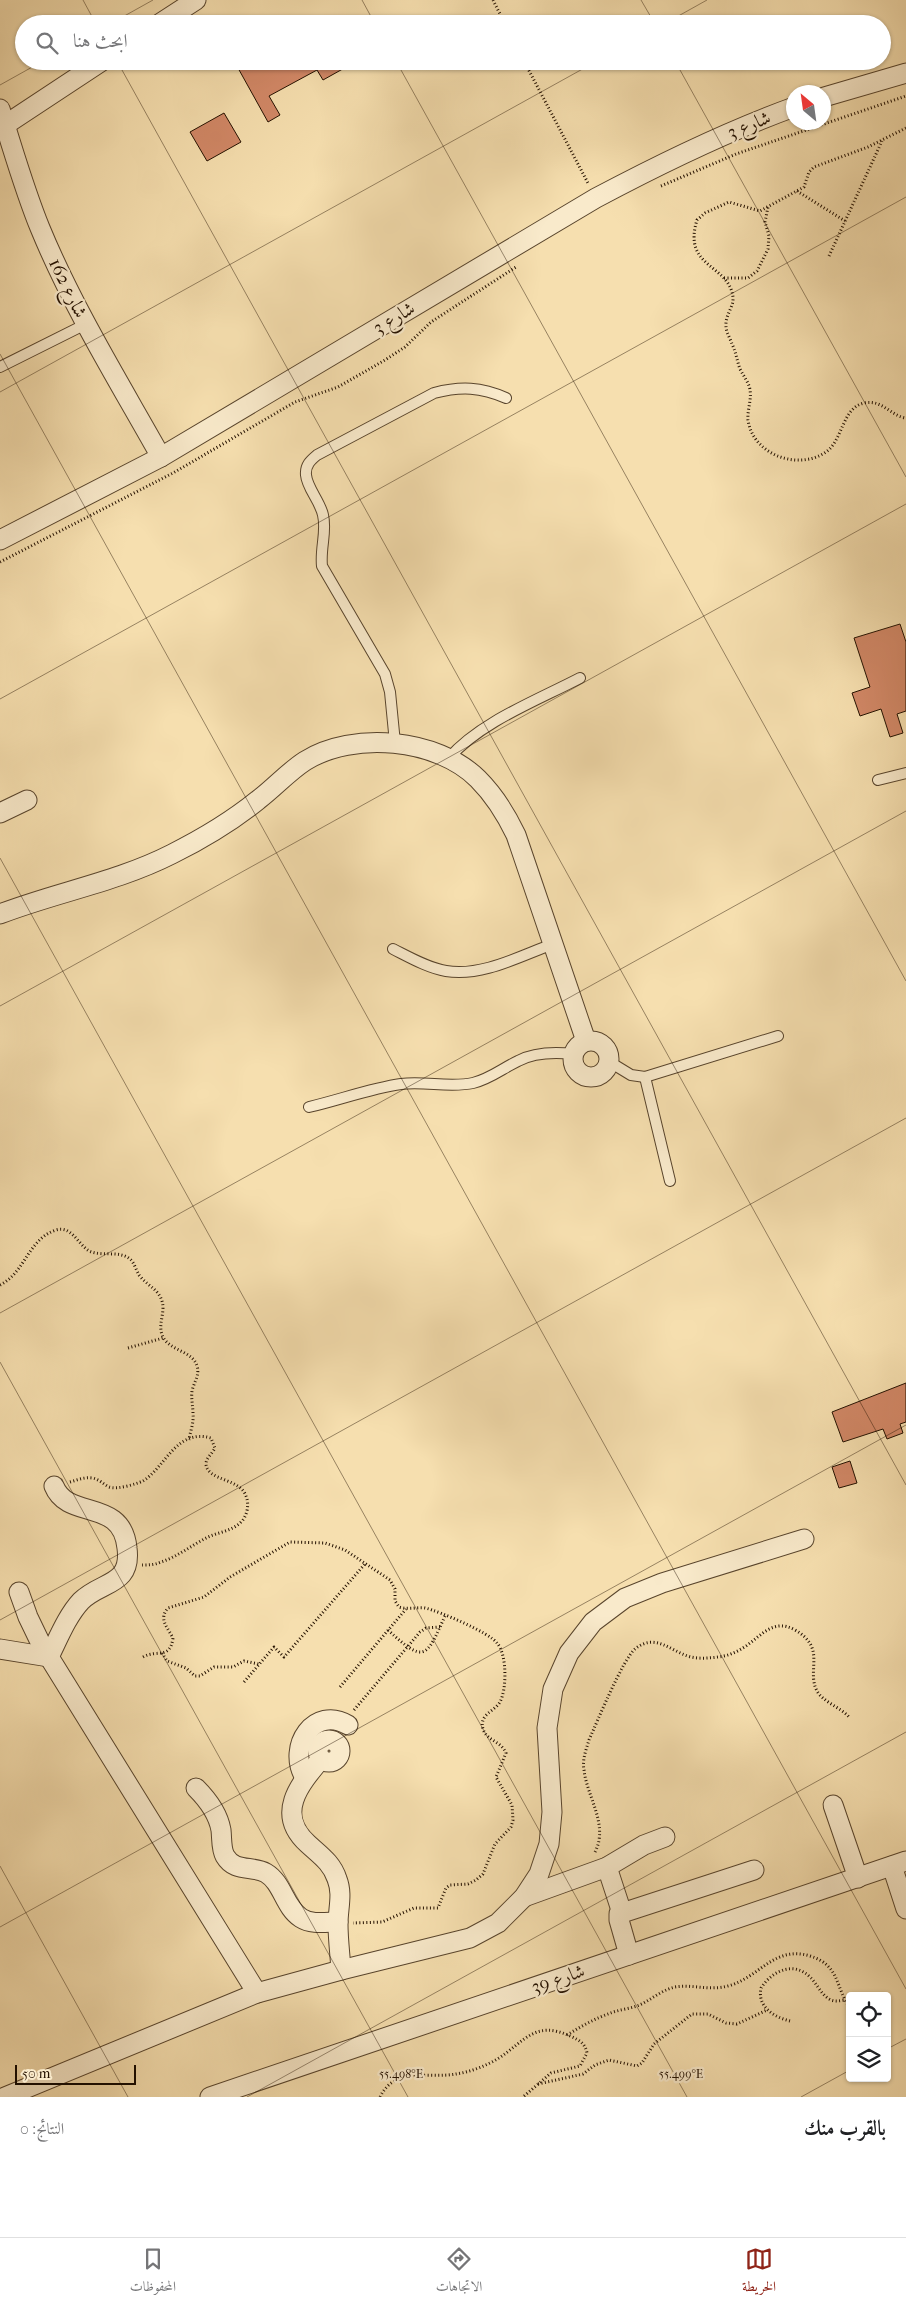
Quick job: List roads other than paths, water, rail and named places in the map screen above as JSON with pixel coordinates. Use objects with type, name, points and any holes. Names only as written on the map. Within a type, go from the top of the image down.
[{"type":"street","points":[[173,15],[196,0]]},
{"type":"street","points":[[3,117],[86,70]]},
{"type":"street","points":[[831,95],[906,73]]},
{"type":"street","name":"شارع 3","points":[[0,540],[161,457],[596,198],[651,168],[786,110]]},
{"type":"street","name":"شارع 162","points":[[3,117],[21,177],[40,228],[86,324],[161,457]]},
{"type":"street","points":[[0,914],[96,884],[169,856],[230,821],[305,761],[334,749],[364,743],[395,742],[423,748],[449,758],[477,777],[500,804],[516,835],[553,944],[580,1047],[574,1065],[581,1074],[587,1076],[598,1075],[603,1072],[608,1061],[608,1055],[603,1045],[598,1042],[580,1047]]},
{"type":"street","points":[[0,813],[27,800]]},
{"type":"street","points":[[49,1657],[78,1606],[92,1592],[115,1582],[123,1574],[128,1549],[124,1535],[116,1523],[105,1514],[66,1502],[58,1496],[54,1486]]},
{"type":"street","points":[[5,2097],[256,1993],[470,1938],[498,1923],[524,1897],[539,1874],[549,1844],[552,1812],[547,1728],[553,1689],[568,1652],[593,1622],[625,1598],[662,1583],[804,1538]]},
{"type":"street","points":[[19,1592],[34,1631],[49,1657],[256,1993]]},
{"type":"street","points":[[0,1649],[49,1657]]},
{"type":"street","points":[[305,1778],[298,1759],[298,1749],[303,1739],[314,1726],[321,1722],[329,1720],[348,1722],[335,1742],[340,1749],[338,1758],[329,1762],[321,1759],[305,1778],[297,1789],[292,1815],[296,1828],[303,1840],[324,1856],[338,1880],[340,1893],[338,1922],[341,1970]]},
{"type":"street","points":[[196,1788],[216,1814],[224,1855],[230,1862],[238,1868],[266,1873],[273,1879],[294,1912],[300,1918],[316,1923],[338,1922]]},
{"type":"street","points":[[833,1805],[858,1878]]},
{"type":"street","points":[[524,1897],[607,1868],[644,1845],[665,1837]]},
{"type":"street","points":[[899,1864],[906,1908]]},
{"type":"street","name":"شارع 39","points":[[210,2097],[899,1864]]},
{"type":"street","points":[[607,1868],[622,1913]]},
{"type":"street","points":[[629,1955],[618,1917],[622,1913],[754,1870]]},
{"type":"lane","points":[[0,367],[86,324]]},
{"type":"lane","points":[[395,742],[390,692],[385,674],[322,566],[321,552],[325,527],[324,515],[306,476],[306,468],[310,460],[434,393],[452,388],[471,387],[489,391],[506,398]]},
{"type":"lane","points":[[449,758],[458,746],[481,729],[580,678]]},
{"type":"lane","points":[[878,780],[906,772]]},
{"type":"lane","points":[[392,949],[436,968],[460,973],[476,971],[553,944]]},
{"type":"lane","points":[[608,1061],[631,1075],[645,1077],[778,1036]]},
{"type":"lane","points":[[309,1107],[400,1084],[423,1082],[461,1085],[475,1082],[489,1077],[518,1060],[536,1054],[580,1047]]},
{"type":"lane","points":[[645,1077],[670,1181]]}]
